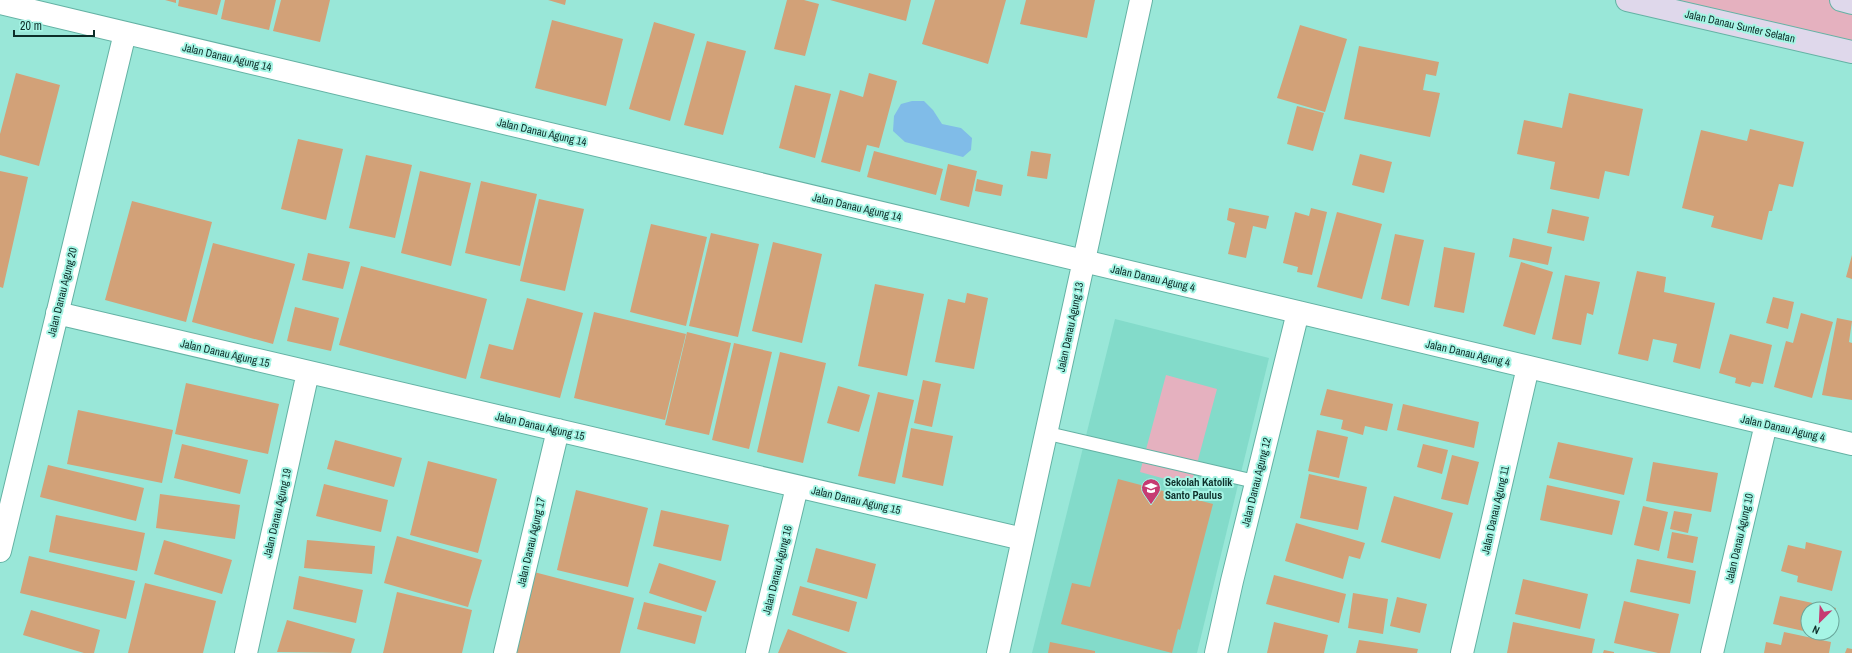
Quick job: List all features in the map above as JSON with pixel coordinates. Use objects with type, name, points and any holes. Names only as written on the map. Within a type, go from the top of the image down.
[{"type":"street","name":"Jalan Danau Agung 13","points":[[998,653],[1141,0]]},
{"type":"street","name":"Jalan Danau Sunter Selatan","points":[[1627,0],[1852,52]]},
{"type":"street","points":[[1841,0],[1852,3]]},
{"type":"street","name":"Jalan Danau Agung 14","points":[[0,3],[1084,262]]},
{"type":"street","name":"Jalan Danau Agung 20","points":[[0,551],[125,33]]},
{"type":"street","name":"Jalan Danau Agung 4","points":[[1084,262],[1852,444]]},
{"type":"street","name":"Jalan Danau Agung 12","points":[[1216,653],[1298,312]]},
{"type":"street","name":"Jalan Danau Agung 15","points":[[57,313],[1023,539]]},
{"type":"street","name":"Jalan Danau Agung 11","points":[[1462,653],[1528,367]]},
{"type":"street","name":"Jalan Danau Agung 19","points":[[246,653],[308,372]]},
{"type":"street","name":"Jalan Danau Agung 10","points":[[1712,653],[1766,424]]},
{"type":"street","name":"Jalan Danau Agung 17","points":[[505,653],[558,430]]},
{"type":"street","name":"Jalan Danau Agung 16","points":[[757,653],[797,487]]},
{"type":"lane","points":[[1046,433],[1256,482]]},
{"type":"shaded area","points":[[1627,0],[1841,0],[1852,3],[1852,52]]},
{"type":"shaded area","name":"Sekolah Katolik Santo Paulus","points":[[1115,319],[1269,358],[1197,653],[1032,653]]},
{"type":"shaded area","points":[[1166,375],[1217,389],[1191,486],[1140,472]]},
{"type":"water","points":[[912,101],[924,101],[933,110],[942,124],[961,128],[972,138],[971,150],[963,157],[905,142],[893,131],[894,116],[901,104]]},
{"type":"building","points":[[165,0],[176,0],[176,3]]},
{"type":"building","points":[[179,0],[221,0],[217,15],[178,6]]},
{"type":"building","points":[[225,0],[276,0],[269,30],[221,19]]},
{"type":"building","points":[[281,0],[330,0],[320,42],[273,31]]},
{"type":"building","points":[[548,0],[566,0],[565,5]]},
{"type":"building","points":[[787,0],[804,0],[819,4],[805,56],[774,49]]},
{"type":"building","points":[[830,0],[911,0],[906,21]]},
{"type":"building","points":[[935,0],[1006,0],[988,64],[922,44]]},
{"type":"building","points":[[1026,0],[1095,0],[1087,38],[1020,24]]},
{"type":"building","points":[[552,20],[623,39],[606,106],[535,88]]},
{"type":"building","points":[[654,22],[695,34],[670,121],[629,109]]},
{"type":"building","points":[[1300,25],[1347,39],[1325,112],[1277,98]]},
{"type":"building","points":[[707,41],[746,51],[723,135],[684,125]]},
{"type":"building","points":[[1359,46],[1439,62],[1436,76],[1426,74],[1423,90],[1440,93],[1430,137],[1344,119]]},
{"type":"building","points":[[16,73],[60,85],[39,166],[0,155],[0,134]]},
{"type":"building","points":[[869,73],[897,81],[879,148],[867,145],[860,172],[821,162],[840,90],[863,97]]},
{"type":"building","points":[[795,85],[831,94],[815,158],[779,148]]},
{"type":"building","points":[[1569,93],[1643,109],[1629,176],[1605,171],[1599,199],[1550,189],[1555,162],[1517,154],[1524,120],[1562,128]]},
{"type":"building","points":[[1297,106],[1324,113],[1313,151],[1287,144]]},
{"type":"building","points":[[1750,129],[1804,142],[1793,187],[1779,184],[1772,211],[1769,211],[1762,240],[1711,227],[1714,216],[1682,208],[1701,130],[1747,141]]},
{"type":"building","points":[[298,139],[343,149],[326,220],[281,209]]},
{"type":"building","points":[[874,151],[943,169],[936,195],[867,177]]},
{"type":"building","points":[[1031,151],[1051,154],[1047,179],[1027,176]]},
{"type":"building","points":[[1360,154],[1392,162],[1384,193],[1352,185]]},
{"type":"building","points":[[366,155],[412,165],[395,238],[349,228]]},
{"type":"building","points":[[948,164],[977,171],[969,207],[940,200]]},
{"type":"building","points":[[0,171],[28,177],[3,288],[0,287]]},
{"type":"building","points":[[420,171],[471,183],[451,266],[401,253]]},
{"type":"building","points":[[977,179],[1003,185],[1001,196],[975,191]]},
{"type":"building","points":[[481,181],[537,194],[520,266],[465,253]]},
{"type":"building","points":[[539,199],[584,209],[565,291],[520,281]]},
{"type":"building","points":[[132,201],[212,222],[186,322],[105,300]]},
{"type":"building","points":[[1229,208],[1269,216],[1266,229],[1253,226],[1246,258],[1228,254],[1235,223],[1227,220]]},
{"type":"building","points":[[1311,208],[1327,212],[1312,275],[1297,272],[1298,267],[1283,263],[1295,212],[1309,216]]},
{"type":"building","points":[[1552,209],[1589,217],[1584,241],[1547,233]]},
{"type":"building","points":[[1337,212],[1382,224],[1362,299],[1317,287]]},
{"type":"building","points":[[651,224],[707,237],[686,326],[630,312]]},
{"type":"building","points":[[711,233],[759,244],[738,337],[689,326]]},
{"type":"building","points":[[1395,234],[1424,240],[1409,306],[1381,299]]},
{"type":"building","points":[[1513,238],[1552,247],[1548,265],[1509,257]]},
{"type":"building","points":[[773,242],[822,254],[802,343],[752,331]]},
{"type":"building","points":[[213,243],[295,264],[273,344],[192,322]]},
{"type":"building","points":[[1444,247],[1475,253],[1464,313],[1434,307]]},
{"type":"building","points":[[308,253],[350,262],[343,289],[302,280]]},
{"type":"building","points":[[1852,255],[1852,279],[1846,277]]},
{"type":"building","points":[[1521,262],[1553,272],[1535,335],[1503,326]]},
{"type":"building","points":[[361,266],[487,299],[466,379],[339,345]]},
{"type":"building","points":[[1637,271],[1666,277],[1664,292],[1715,303],[1700,369],[1673,362],[1677,344],[1653,339],[1648,361],[1618,354]]},
{"type":"building","points":[[1565,275],[1600,282],[1593,315],[1587,313],[1581,345],[1552,339]]},
{"type":"building","points":[[875,284],[924,294],[907,376],[858,366]]},
{"type":"building","points":[[967,293],[988,298],[974,369],[935,362],[948,299],[965,303]]},
{"type":"building","points":[[1773,297],[1794,302],[1788,329],[1766,323]]},
{"type":"building","points":[[527,298],[583,313],[560,398],[480,378],[489,344],[513,350]]},
{"type":"building","points":[[295,307],[339,318],[331,351],[287,341]]},
{"type":"building","points":[[594,312],[686,334],[665,420],[574,398]]},
{"type":"building","points":[[1801,313],[1833,322],[1812,398],[1774,387],[1786,341],[1793,343]]},
{"type":"building","points":[[1837,318],[1852,321],[1849,342],[1852,343],[1852,400],[1822,395]]},
{"type":"building","points":[[687,332],[731,343],[709,435],[665,425]]},
{"type":"building","points":[[1730,334],[1772,345],[1763,384],[1752,382],[1750,387],[1735,383],[1736,378],[1719,373]]},
{"type":"building","points":[[734,343],[772,352],[749,449],[712,440]]},
{"type":"building","points":[[780,352],[826,363],[803,463],[757,452]]},
{"type":"building","points":[[923,380],[941,384],[932,427],[914,423]]},
{"type":"building","points":[[186,383],[279,404],[268,454],[175,434]]},
{"type":"building","points":[[838,386],[870,395],[859,432],[827,423]]},
{"type":"building","points":[[1327,389],[1393,404],[1387,431],[1365,426],[1363,435],[1341,429],[1343,420],[1320,415]]},
{"type":"building","points":[[878,392],[914,400],[895,484],[858,476]]},
{"type":"building","points":[[1403,404],[1479,422],[1474,448],[1397,430]]},
{"type":"building","points":[[78,410],[173,430],[162,483],[67,464]]},
{"type":"building","points":[[911,428],[953,436],[943,486],[902,477]]},
{"type":"building","points":[[1317,430],[1348,437],[1339,478],[1308,471]]},
{"type":"building","points":[[335,440],[402,458],[394,487],[327,469]]},
{"type":"building","points":[[1558,442],[1633,458],[1624,495],[1549,478]]},
{"type":"building","points":[[182,444],[248,460],[240,494],[174,478]]},
{"type":"building","points":[[1423,444],[1448,450],[1442,474],[1417,467]]},
{"type":"building","points":[[1452,455],[1479,462],[1468,505],[1441,499]]},
{"type":"building","points":[[428,461],[497,479],[478,553],[410,535]]},
{"type":"building","points":[[1653,462],[1718,473],[1711,512],[1646,501]]},
{"type":"building","points":[[48,465],[144,488],[136,521],[40,497]]},
{"type":"building","points":[[1309,474],[1367,487],[1358,530],[1300,518]]},
{"type":"building","points":[[1118,479],[1213,504],[1180,630],[1178,629],[1172,653],[1061,624],[1072,583],[1090,587]]},
{"type":"building","points":[[324,484],[388,500],[381,532],[316,516]]},
{"type":"building","points":[[1547,485],[1620,501],[1612,535],[1540,520]]},
{"type":"building","points":[[576,490],[648,508],[628,587],[557,570]]},
{"type":"building","points":[[160,494],[240,505],[235,539],[156,528]]},
{"type":"building","points":[[1394,496],[1453,513],[1440,559],[1381,542]]},
{"type":"building","points":[[1643,506],[1668,512],[1659,551],[1634,545]]},
{"type":"building","points":[[661,510],[729,525],[721,561],[653,546]]},
{"type":"building","points":[[1674,511],[1692,514],[1688,533],[1670,529]]},
{"type":"building","points":[[56,515],[145,533],[137,571],[49,552]]},
{"type":"building","points":[[1296,523],[1365,543],[1360,559],[1349,556],[1343,579],[1285,561]]},
{"type":"building","points":[[1672,532],[1698,537],[1693,563],[1667,558]]},
{"type":"building","points":[[397,536],[482,560],[468,607],[384,583]]},
{"type":"building","points":[[164,540],[232,560],[222,594],[154,574]]},
{"type":"building","points":[[307,540],[375,546],[372,574],[304,568]]},
{"type":"building","points":[[1806,542],[1842,551],[1832,591],[1797,582],[1798,576],[1781,571],[1788,545],[1805,549]]},
{"type":"building","points":[[816,548],[876,564],[867,599],[807,582]]},
{"type":"building","points":[[29,556],[135,581],[126,619],[20,593]]},
{"type":"building","points":[[1637,559],[1696,571],[1690,604],[1630,592]]},
{"type":"building","points":[[659,563],[716,581],[706,612],[649,593]]},
{"type":"building","points":[[534,572],[634,598],[620,653],[514,653]]},
{"type":"building","points":[[1274,575],[1346,594],[1339,623],[1266,604]]},
{"type":"building","points":[[299,576],[363,590],[356,623],[293,609]]},
{"type":"building","points":[[1523,579],[1588,594],[1580,629],[1515,614]]},
{"type":"building","points":[[145,583],[216,601],[203,653],[128,653]]},
{"type":"building","points":[[800,586],[857,602],[849,632],[792,615]]},
{"type":"building","points":[[397,592],[472,610],[462,653],[383,653]]},
{"type":"building","points":[[1353,593],[1388,599],[1383,634],[1348,628]]},
{"type":"building","points":[[1780,596],[1803,601],[1800,601],[1800,630],[1773,624]]},
{"type":"building","points":[[1397,597],[1427,604],[1420,633],[1390,626]]},
{"type":"building","points":[[1624,601],[1679,614],[1670,653],[1658,653],[1614,643]]},
{"type":"building","points":[[644,602],[702,616],[695,644],[637,629]]},
{"type":"building","points":[[31,610],[100,630],[94,653],[84,653],[23,635]]},
{"type":"building","points":[[287,620],[355,639],[351,653],[277,652]]},
{"type":"building","points":[[1274,622],[1328,635],[1324,653],[1267,653]]},
{"type":"building","points":[[1513,622],[1595,639],[1592,653],[1507,653]]},
{"type":"building","points":[[788,629],[848,653],[778,653]]},
{"type":"building","points":[[1784,632],[1800,635],[1800,641],[1831,642],[1829,653],[1764,653],[1766,642],[1781,645]]},
{"type":"building","points":[[1359,640],[1418,649],[1417,653],[1356,653]]},
{"type":"building","points":[[1050,642],[1095,651],[1095,653],[1048,653]]},
{"type":"building","points":[[1847,648],[1852,649],[1852,653],[1845,653]]},
{"type":"building","points":[[1604,650],[1614,652],[1614,653],[1603,653]]},
{"type":"place","name":"Sekolah Katolik Santo Paulus","points":[[1151,505]]}]
